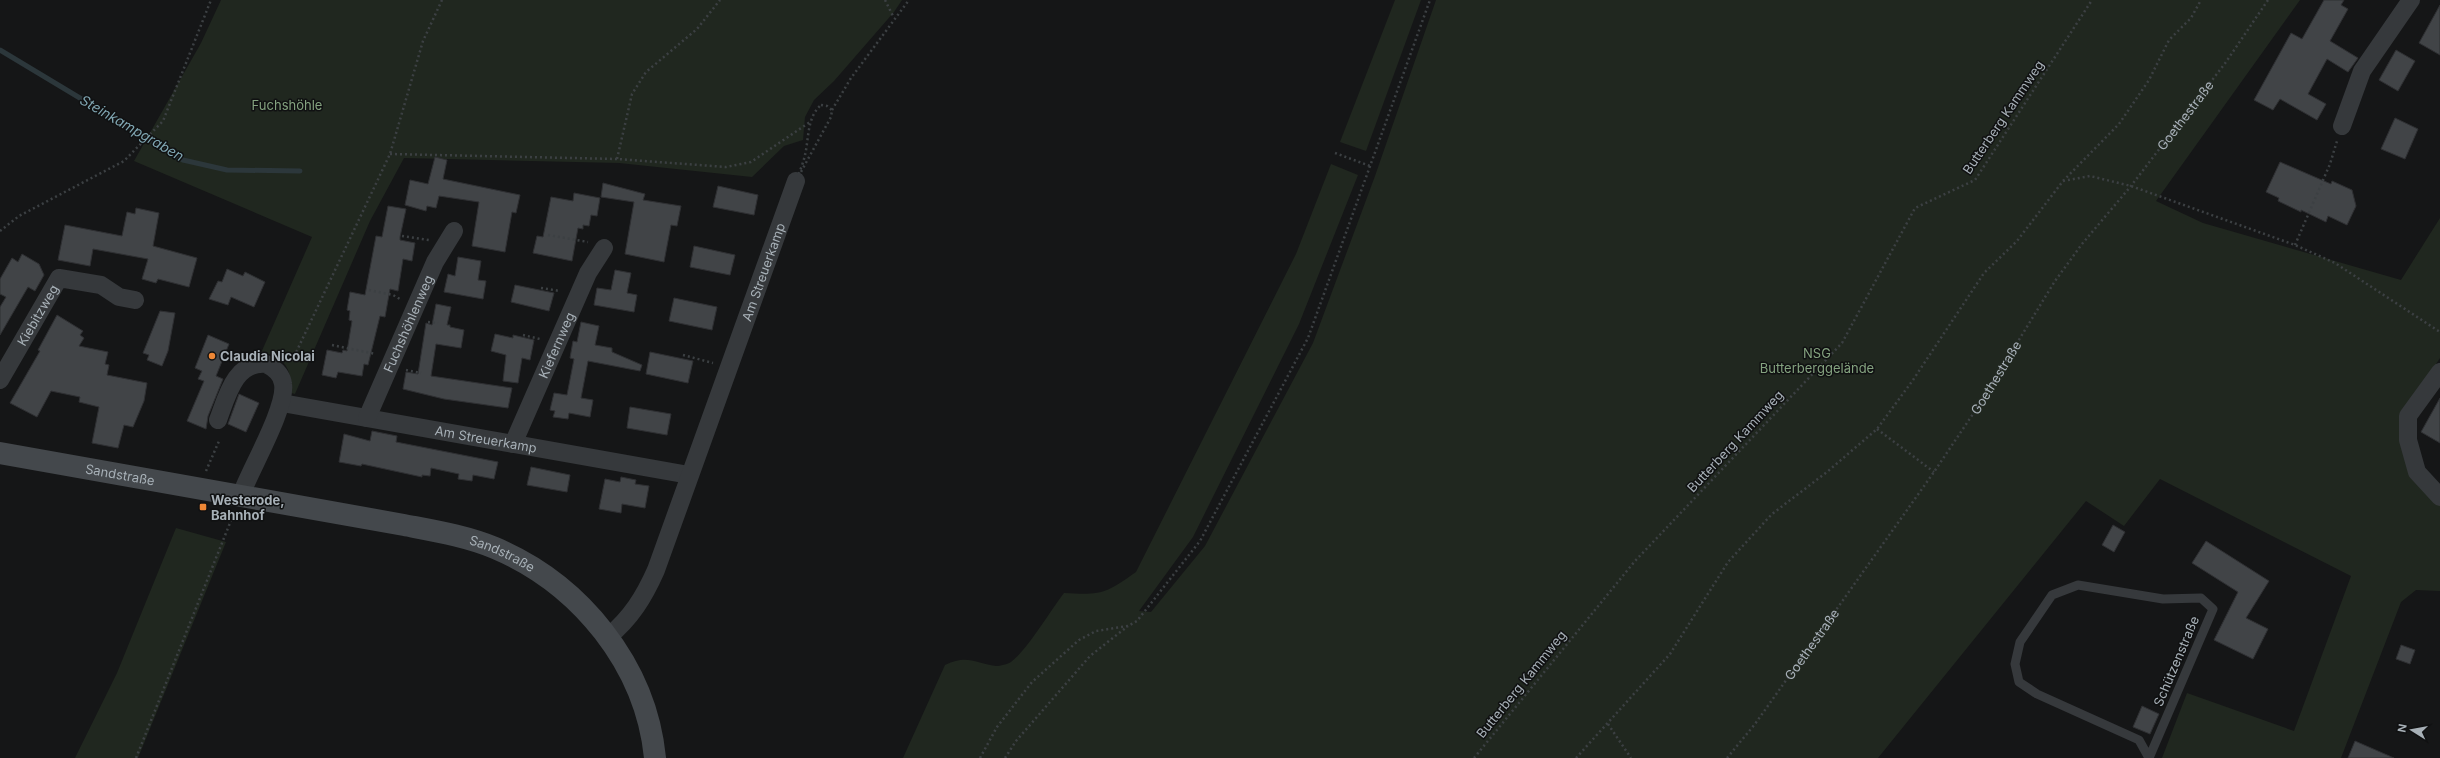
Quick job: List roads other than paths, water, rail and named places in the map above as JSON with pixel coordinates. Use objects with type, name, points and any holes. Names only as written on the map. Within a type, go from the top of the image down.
[{"type":"street","points":[[2342,126],[2362,71],[2411,0]]},
{"type":"street","name":"Am Streuerkamp","points":[[608,637],[622,626],[645,595],[796,181]]},
{"type":"street","name":"Fuchshöhlenweg","points":[[367,418],[435,262],[450,237]]},
{"type":"street","name":"Kiefernweg","points":[[513,444],[588,273],[604,248]]},
{"type":"street","name":"Kiebitzweg","points":[[0,380],[59,278],[101,285],[120,297],[134,300]]},
{"type":"street","points":[[218,420],[238,374],[248,366],[266,364],[279,374],[284,384],[282,402],[241,495]]},
{"type":"street","points":[[2440,372],[2408,416],[2408,440],[2416,472],[2440,497]]},
{"type":"street","name":"Am Streuerkamp","points":[[282,402],[689,475]]},
{"type":"street","name":"Sandstraße","points":[[0,452],[440,532],[471,539],[495,548],[536,570],[558,585],[586,610],[608,637],[634,681],[645,708],[655,758]]},
{"type":"lane","name":"Schützenstraße","points":[[2078,585],[2163,600],[2201,598],[2212,609],[2149,758],[2139,740],[2037,694],[2019,682],[2015,664],[2020,642],[2052,595],[2078,585]]},
{"type":"waterway","name":"Steinkampgraben","points":[[0,50],[183,160],[227,170],[300,171]]},
{"type":"place","name":"Claudia Nicolai","points":[[212,356]]},
{"type":"place","name":"Westerode, Bahnhof","points":[[203,507]]},
{"type":"park label","name":"Fuchshöhle","points":[[287,105]]},
{"type":"park label","name":"NSG Butterberggelände","points":[[1817,360]]}]
